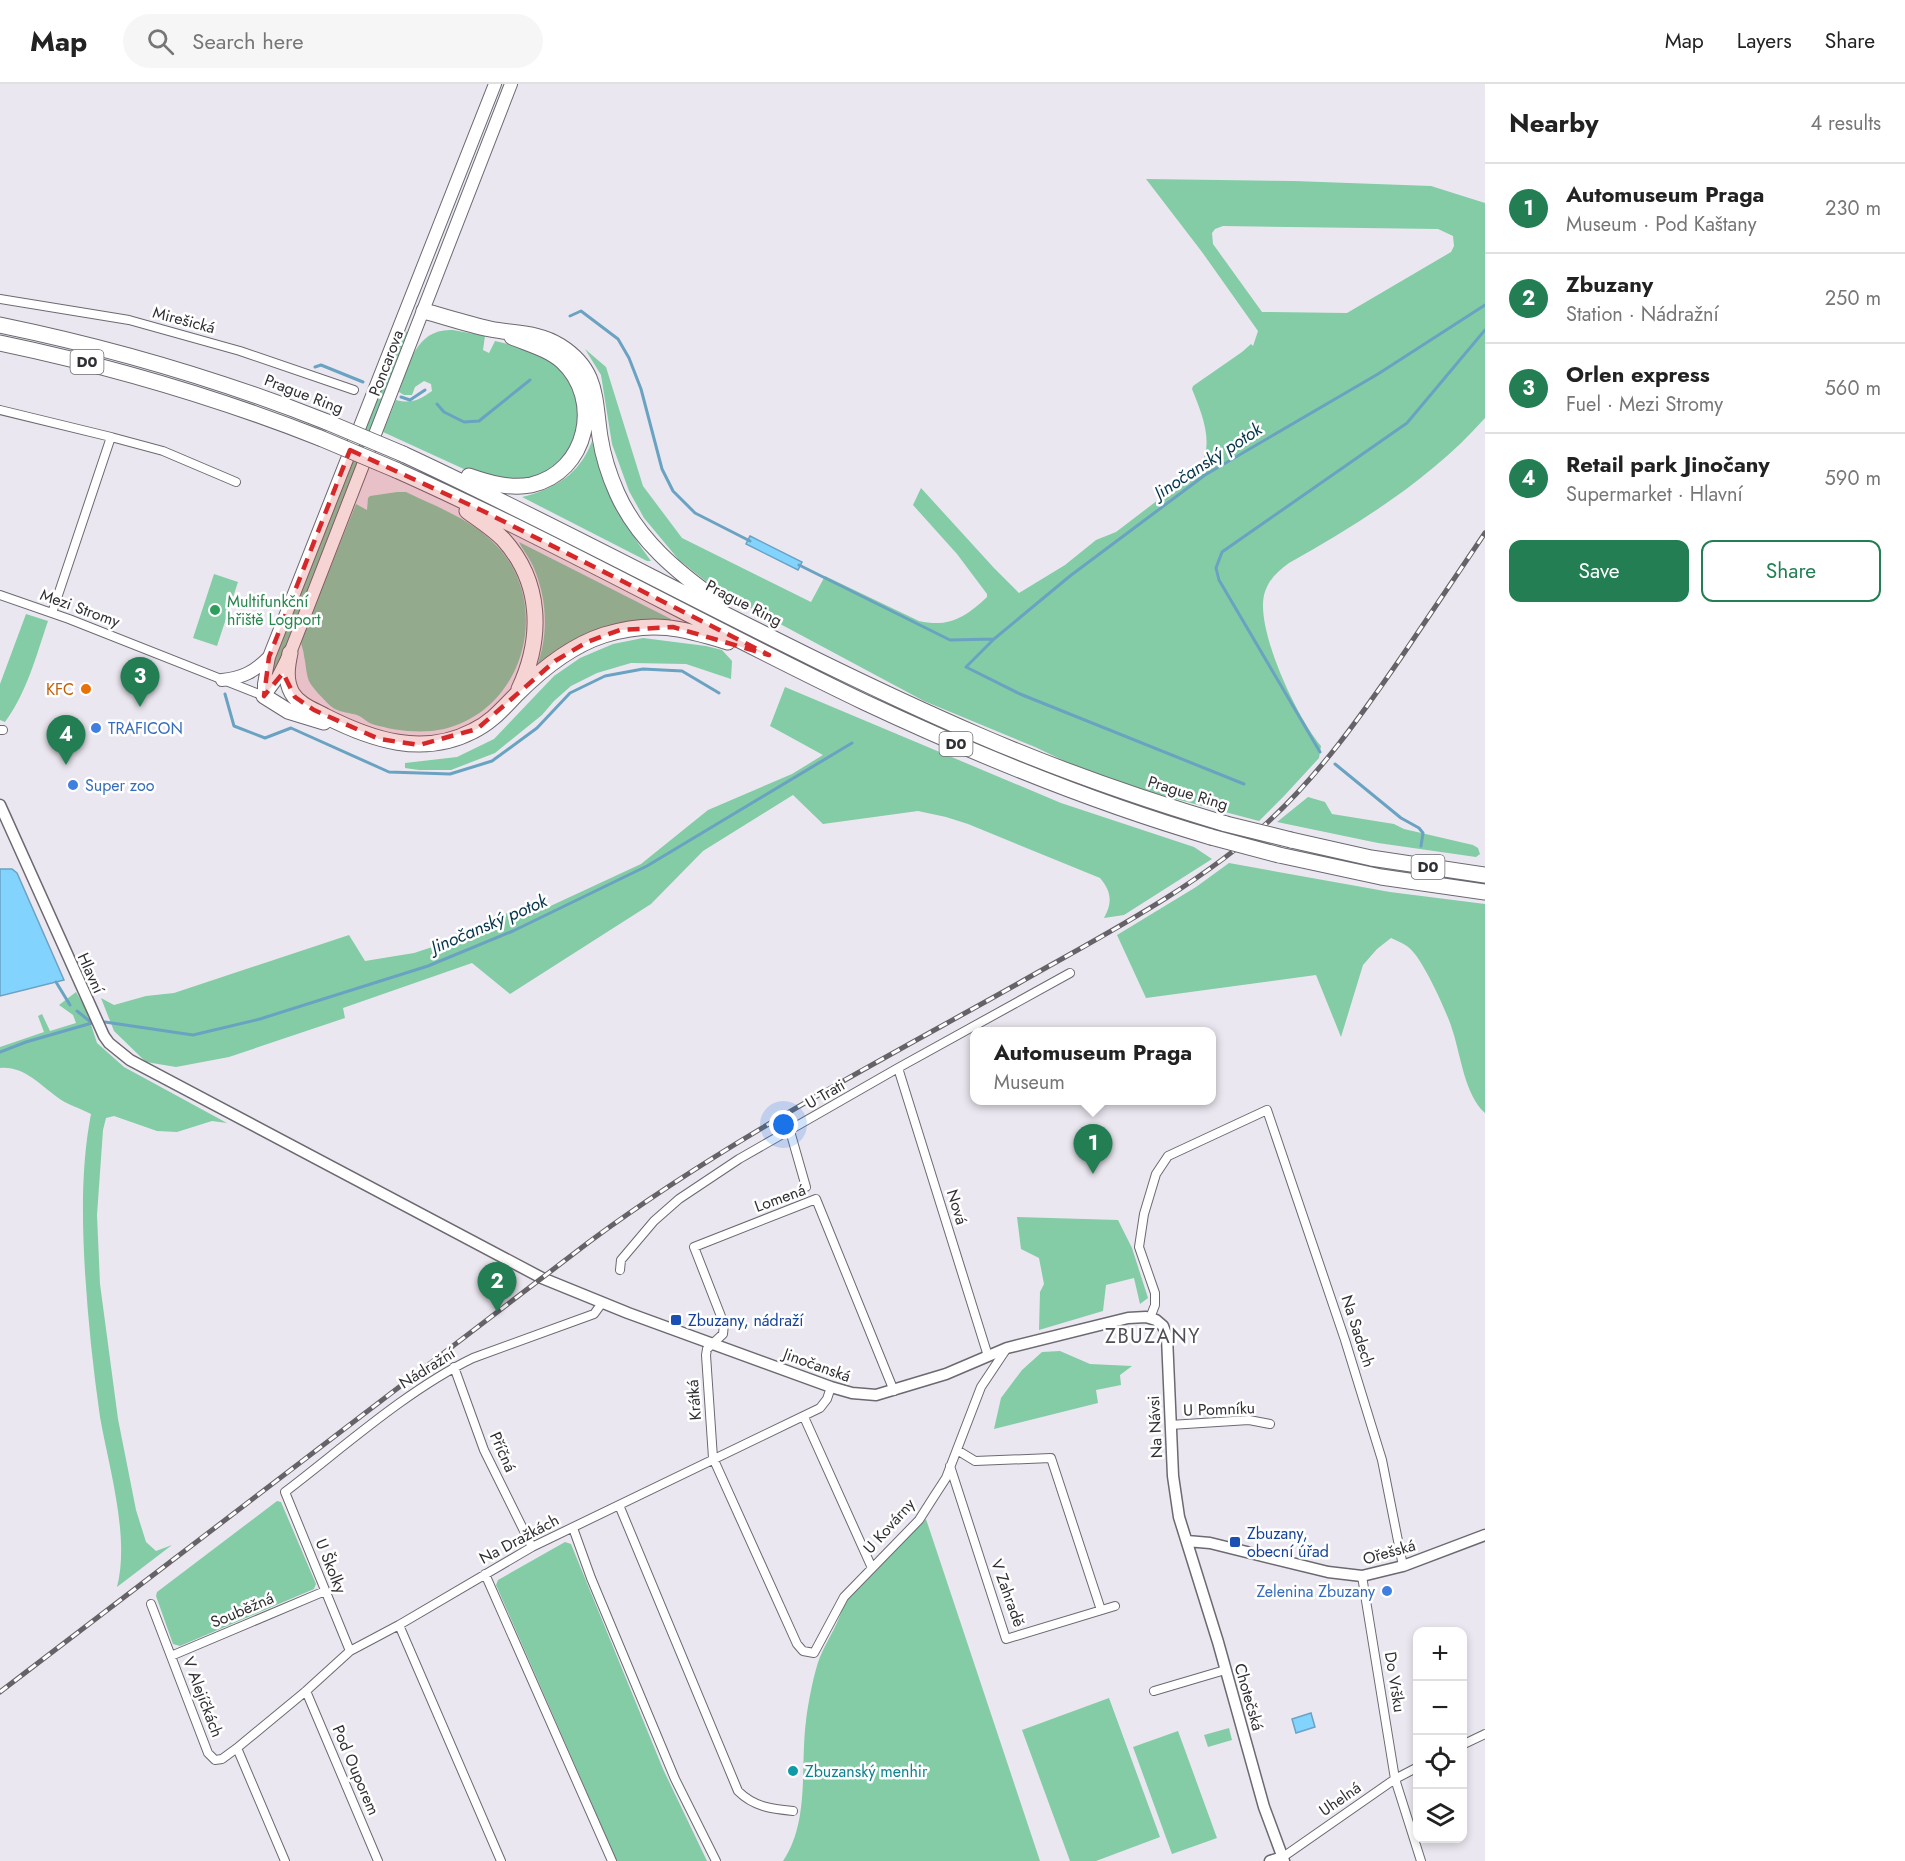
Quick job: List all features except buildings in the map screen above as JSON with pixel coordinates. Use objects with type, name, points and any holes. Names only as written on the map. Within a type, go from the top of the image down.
[{"type":"highway","points":[[403,454],[485,482],[513,486],[531,485],[561,470],[575,454],[584,435],[586,415],[582,390],[566,366],[550,353],[494,330],[424,311]]},
{"type":"highway","name":"Prague Ring","points":[[0,326],[84,344],[177,369],[327,422],[403,454],[527,513],[759,631],[920,709],[1015,750],[1126,792],[1226,824],[1291,840],[1371,858],[1485,874]]},
{"type":"highway","points":[[494,330],[532,334],[549,339],[578,362],[596,396],[600,440],[610,475],[618,496],[635,523],[651,545],[672,566],[759,631]]},
{"type":"highway","name":"D0","points":[[0,343],[91,363],[172,386],[320,438],[429,485],[902,719],[999,762],[1106,803],[1211,837],[1279,855],[1381,876],[1485,892]]},
{"type":"highway","points":[[429,485],[498,535],[514,553],[528,578],[535,604],[536,630],[529,666],[516,694]]},
{"type":"highway","points":[[290,653],[287,673],[290,688],[299,701],[342,725],[379,739],[400,744],[419,745],[444,742],[484,725],[541,671],[571,650],[601,636],[639,627],[659,626],[686,629],[769,655]]},
{"type":"highway","points":[[264,696],[282,698],[314,710]]},
{"type":"highway","points":[[264,696],[299,716],[342,725]]},
{"type":"main road","name":"Poncarova","points":[[264,696],[269,657],[495,84]]},
{"type":"main road","name":"Poncarova","points":[[264,696],[278,677],[290,653],[424,311],[508,85]]},
{"type":"main road","points":[[407,307],[424,311]]},
{"type":"main road","points":[[222,680],[251,673],[269,657]]},
{"type":"street","name":"Mirešická","points":[[0,299],[129,320],[240,351],[354,390]]},
{"type":"street","points":[[0,410],[111,436],[163,451],[236,482]]},
{"type":"street","points":[[52,613],[111,436]]},
{"type":"street","name":"Mezi Stromy","points":[[0,595],[149,650],[264,696]]},
{"type":"street","name":"Hlavní","points":[[0,805],[109,1043],[130,1060],[517,1265]]},
{"type":"street","name":"U Trati","points":[[972,1027],[1070,973]]},
{"type":"street","name":"U Trati","points":[[620,1270],[621,1260],[654,1221],[679,1199],[739,1159],[970,1028]]},
{"type":"street","name":"Nová","points":[[898,1068],[988,1356]]},
{"type":"street","name":"Na Sadech","points":[[1150,1318],[1155,1305],[1155,1293],[1139,1247],[1144,1214],[1156,1174],[1168,1156],[1268,1110],[1345,1340],[1382,1460],[1403,1566]]},
{"type":"street","points":[[790,1131],[806,1187]]},
{"type":"street","name":"Lomená","points":[[714,1344],[723,1334],[724,1324],[694,1247],[816,1199],[894,1391]]},
{"type":"street","name":"Jinočanská","points":[[517,1265],[602,1303],[831,1387],[862,1395],[894,1391],[946,1374],[1007,1348],[1128,1318],[1150,1318]]},
{"type":"street","name":"Nádražní","points":[[285,1492],[417,1390],[454,1367],[594,1314],[602,1303]]},
{"type":"street","name":"Na Návsi","points":[[1150,1318],[1163,1326],[1167,1337],[1170,1425],[1176,1496],[1186,1541]]},
{"type":"street","name":"Krátká","points":[[713,1458],[706,1355],[707,1349],[714,1344]]},
{"type":"street","name":"U Kovárny","points":[[713,1458],[797,1644],[803,1651],[814,1653],[844,1597],[919,1520],[946,1478],[981,1387],[1007,1348]]},
{"type":"street","name":"Příčná","points":[[454,1367],[484,1450],[532,1546]]},
{"type":"street","name":"Na Dražkách","points":[[237,1749],[350,1651],[399,1625],[532,1546],[713,1458],[804,1417],[820,1408],[831,1387]]},
{"type":"street","points":[[804,1417],[872,1568]]},
{"type":"street","name":"U Pomníku","points":[[1170,1425],[1249,1420],[1270,1424]]},
{"type":"street","points":[[957,1450],[975,1461],[1051,1458],[1101,1610]]},
{"type":"street","name":"V Zahradě","points":[[950,1466],[1006,1639],[1115,1606]]},
{"type":"street","name":"U Školky","points":[[285,1492],[350,1651]]},
{"type":"street","points":[[619,1505],[738,1791],[748,1801],[794,1811]]},
{"type":"street","points":[[573,1528],[591,1578],[675,1779],[716,1861]]},
{"type":"street","name":"Ořešská","points":[[1186,1541],[1210,1543],[1328,1572],[1362,1576],[1403,1566],[1485,1535]]},
{"type":"street","name":"Chotečská","points":[[1186,1541],[1264,1808],[1283,1859]]},
{"type":"street","points":[[485,1574],[612,1861]]},
{"type":"street","name":"Do Vršku","points":[[1362,1576],[1395,1779],[1421,1861]]},
{"type":"street","name":"Souběžná","points":[[171,1656],[325,1592]]},
{"type":"street","name":"V Alejíčkách","points":[[151,1604],[208,1753],[215,1760],[222,1759],[237,1749],[285,1861]]},
{"type":"street","points":[[399,1625],[501,1861]]},
{"type":"street","points":[[1154,1691],[1225,1670]]},
{"type":"street","name":"Pod Ouporem","points":[[306,1691],[378,1861]]},
{"type":"street","points":[[1467,1743],[1485,1734]]},
{"type":"street","name":"Uhelná","points":[[1283,1859],[1395,1779],[1413,1770]]},
{"type":"street","points":[[1270,1861],[1283,1859]]},
{"type":"highlighted area","points":[[350,450],[483,511],[769,655],[673,627],[620,630],[587,642],[555,661],[477,729],[419,745],[379,739],[314,710],[295,697],[283,673],[264,696],[269,657]]},
{"type":"green space","points":[[1146,179],[1431,186],[1485,203],[1485,418],[1442,461],[1418,480],[1368,516],[1289,563],[1268,585],[1264,595],[1263,611],[1272,651],[1290,695],[1321,746],[1319,758],[1259,821],[1104,780],[1035,747],[924,701],[717,590],[679,560],[644,518],[629,491],[612,444],[601,375],[585,349],[606,367],[643,486],[682,538],[811,602],[825,576],[919,621],[948,622],[972,610],[987,597],[987,594],[957,554],[913,505],[921,488],[1019,593],[1065,565],[1096,540],[1116,532],[1196,471],[1206,452],[1207,442],[1193,386],[1251,344],[1253,346],[1258,331]],"holes":[[[1223,226],[1438,229],[1453,236],[1454,246],[1451,252],[1347,313],[1262,312],[1213,244],[1212,233]]]},
{"type":"green space","points":[[453,330],[485,336],[483,350],[489,353],[495,341],[526,348],[555,362],[577,392],[580,424],[568,455],[554,467],[539,476],[509,481],[466,470],[383,432],[396,400],[407,402],[415,400],[432,391],[431,384],[424,381],[415,387],[412,395],[399,392],[406,370],[422,341],[440,331]]},
{"type":"green space","points":[[404,331],[409,333],[278,667],[274,669],[272,665]]},
{"type":"green space","points":[[592,441],[608,490],[631,533],[651,561],[522,497],[545,490],[565,478],[581,463]]},
{"type":"green space","points":[[406,492],[440,508],[483,533],[511,565],[522,592],[526,621],[522,649],[512,676],[495,699],[472,718],[435,731],[408,731],[372,724],[357,715],[332,707],[310,683],[301,641],[306,622],[356,504],[367,510],[370,496]]},
{"type":"green space","points":[[519,542],[671,619],[670,622],[654,621],[537,666],[545,628],[544,603],[538,578]]},
{"type":"green space","name":"Multifunkční hřiště Logport","points":[[214,574],[238,582],[217,646],[193,638]]},
{"type":"green space","points":[[26,614],[48,621],[25,686],[5,722],[0,720],[0,684]]},
{"type":"green space","points":[[643,638],[722,650],[732,661],[731,679],[686,664],[631,663],[597,673],[571,686],[542,715],[495,753],[451,770],[405,768],[405,763],[457,757],[494,739],[554,676],[580,658],[613,644]]},
{"type":"green space","points":[[785,687],[1061,803],[1194,847],[1212,859],[1124,915],[1104,918],[1110,897],[1107,887],[1100,878],[968,824],[918,811],[823,824],[793,795],[703,851],[651,904],[510,994],[472,963],[343,1008],[345,1018],[229,1057],[176,1067],[146,1062],[114,1031],[101,998],[114,1005],[146,996],[174,993],[349,935],[365,961],[414,953],[463,937],[509,912],[544,909],[641,864],[708,810],[792,774],[823,755],[770,726]]},
{"type":"green space","points":[[1308,797],[1325,802],[1332,814],[1394,824],[1404,829],[1473,845],[1478,848],[1480,854],[1476,857],[1378,843],[1277,822]]},
{"type":"green space","points":[[1229,863],[1390,892],[1485,904],[1485,1113],[1468,1086],[1450,1024],[1430,979],[1412,950],[1391,938],[1363,965],[1341,1037],[1316,975],[1146,998],[1117,935],[1196,887]]},
{"type":"green space","points":[[76,992],[86,1009],[97,1043],[124,1067],[227,1123],[212,1121],[177,1132],[157,1131],[114,1116],[106,1118],[103,1130],[97,1215],[100,1284],[118,1419],[136,1510],[146,1542],[156,1551],[172,1545],[117,1587],[121,1547],[120,1525],[97,1399],[85,1272],[83,1193],[85,1153],[91,1114],[61,1100],[24,1073],[9,1068],[0,1068],[0,1047],[44,1032],[38,1016],[42,1014],[50,1031],[76,1023],[73,1015],[59,1005]]},
{"type":"green space","points":[[1017,1217],[1118,1220],[1132,1248],[1148,1298],[1140,1304],[1134,1278],[1106,1285],[1103,1311],[1039,1330],[1040,1292],[1044,1284],[1039,1258],[1021,1249]]},
{"type":"green space","points":[[1060,1351],[1090,1364],[1132,1366],[1120,1375],[1121,1385],[1096,1390],[1098,1403],[994,1429],[1001,1398],[1022,1370],[1042,1352]]},
{"type":"green space","points":[[277,1501],[281,1502],[316,1584],[314,1589],[180,1646],[173,1644],[156,1596],[157,1592]]},
{"type":"green space","points":[[926,1519],[1040,1861],[783,1861],[797,1829],[801,1811],[806,1721],[820,1657],[837,1623],[844,1602]]},
{"type":"green space","points":[[565,1542],[571,1544],[663,1769],[707,1861],[617,1861],[496,1585],[498,1580]]},
{"type":"green space","points":[[1109,1698],[1160,1837],[1096,1861],[1070,1861],[1022,1730]]},
{"type":"green space","points":[[1229,1728],[1232,1740],[1208,1747],[1204,1735]]},
{"type":"green space","points":[[1178,1731],[1217,1838],[1172,1854],[1133,1747]]},
{"type":"water","points":[[750,536],[802,562],[798,570],[746,544]]},
{"type":"water","points":[[0,869],[12,869],[17,873],[64,980],[0,996]]},
{"type":"water","points":[[1311,1713],[1315,1727],[1296,1733],[1292,1719]]},
{"type":"waterway","name":"Jinočanský potok","points":[[1244,784],[1020,694],[966,667],[994,639],[1070,576],[1205,475],[1378,374],[1485,305]]},
{"type":"waterway","points":[[570,316],[581,311],[618,339],[629,358],[641,389],[662,469],[673,491],[695,513],[750,541]]},
{"type":"waterway","points":[[1320,752],[1219,580],[1216,568],[1222,552],[1407,423],[1485,330]]},
{"type":"waterway","points":[[315,367],[321,365],[363,382]]},
{"type":"waterway","points":[[437,404],[444,412],[464,422],[479,421],[530,380]]},
{"type":"waterway","points":[[401,397],[410,400],[425,390]]},
{"type":"waterway","points":[[799,565],[950,640],[994,639]]},
{"type":"waterway","points":[[225,694],[234,726],[265,738],[291,728],[389,772],[450,774],[492,761],[537,728],[570,693],[605,676],[643,669],[682,671],[719,693]]},
{"type":"waterway","name":"Jinočanský potok","points":[[105,1022],[193,1035],[260,1019],[428,966],[513,931],[647,866],[852,743]]},
{"type":"waterway","points":[[1335,764],[1401,818],[1419,828],[1423,833],[1421,846]]},
{"type":"waterway","points":[[56,982],[70,1005]]},
{"type":"waterway","points":[[77,1011],[92,1023]]},
{"type":"waterway","name":"Jinočanský potok","points":[[0,1052],[92,1023]]},
{"type":"railway","points":[[0,1692],[589,1242],[640,1206],[800,1106],[1148,909],[1210,869],[1240,846],[1287,804],[1322,765],[1385,681],[1485,533]]},
{"type":"place","name":"Multifunkční hřiště Logport","points":[[215,610]]},
{"type":"place","name":"KFC","points":[[86,689]]},
{"type":"place","name":"Orlen express","points":[[140,707]]},
{"type":"place","name":"TRAFICON","points":[[96,728]]},
{"type":"place","name":"Retail park Jinočany","points":[[66,765]]},
{"type":"place","name":"Super zoo","points":[[73,785]]},
{"type":"place","name":"Automuseum Praga","points":[[1093,1174]]},
{"type":"place","name":"Zbuzany","points":[[497,1312]]},
{"type":"place","name":"Zbuzany, nádraží","points":[[676,1320]]},
{"type":"place","name":"Zbuzany, obecní úřad","points":[[1235,1542]]},
{"type":"place","name":"Zelenina Zbuzany","points":[[1387,1591]]},
{"type":"place","name":"Zbuzanský menhir","points":[[793,1771]]},
{"type":"district","name":"ZBUZANY","points":[[1153,1336]]}]
